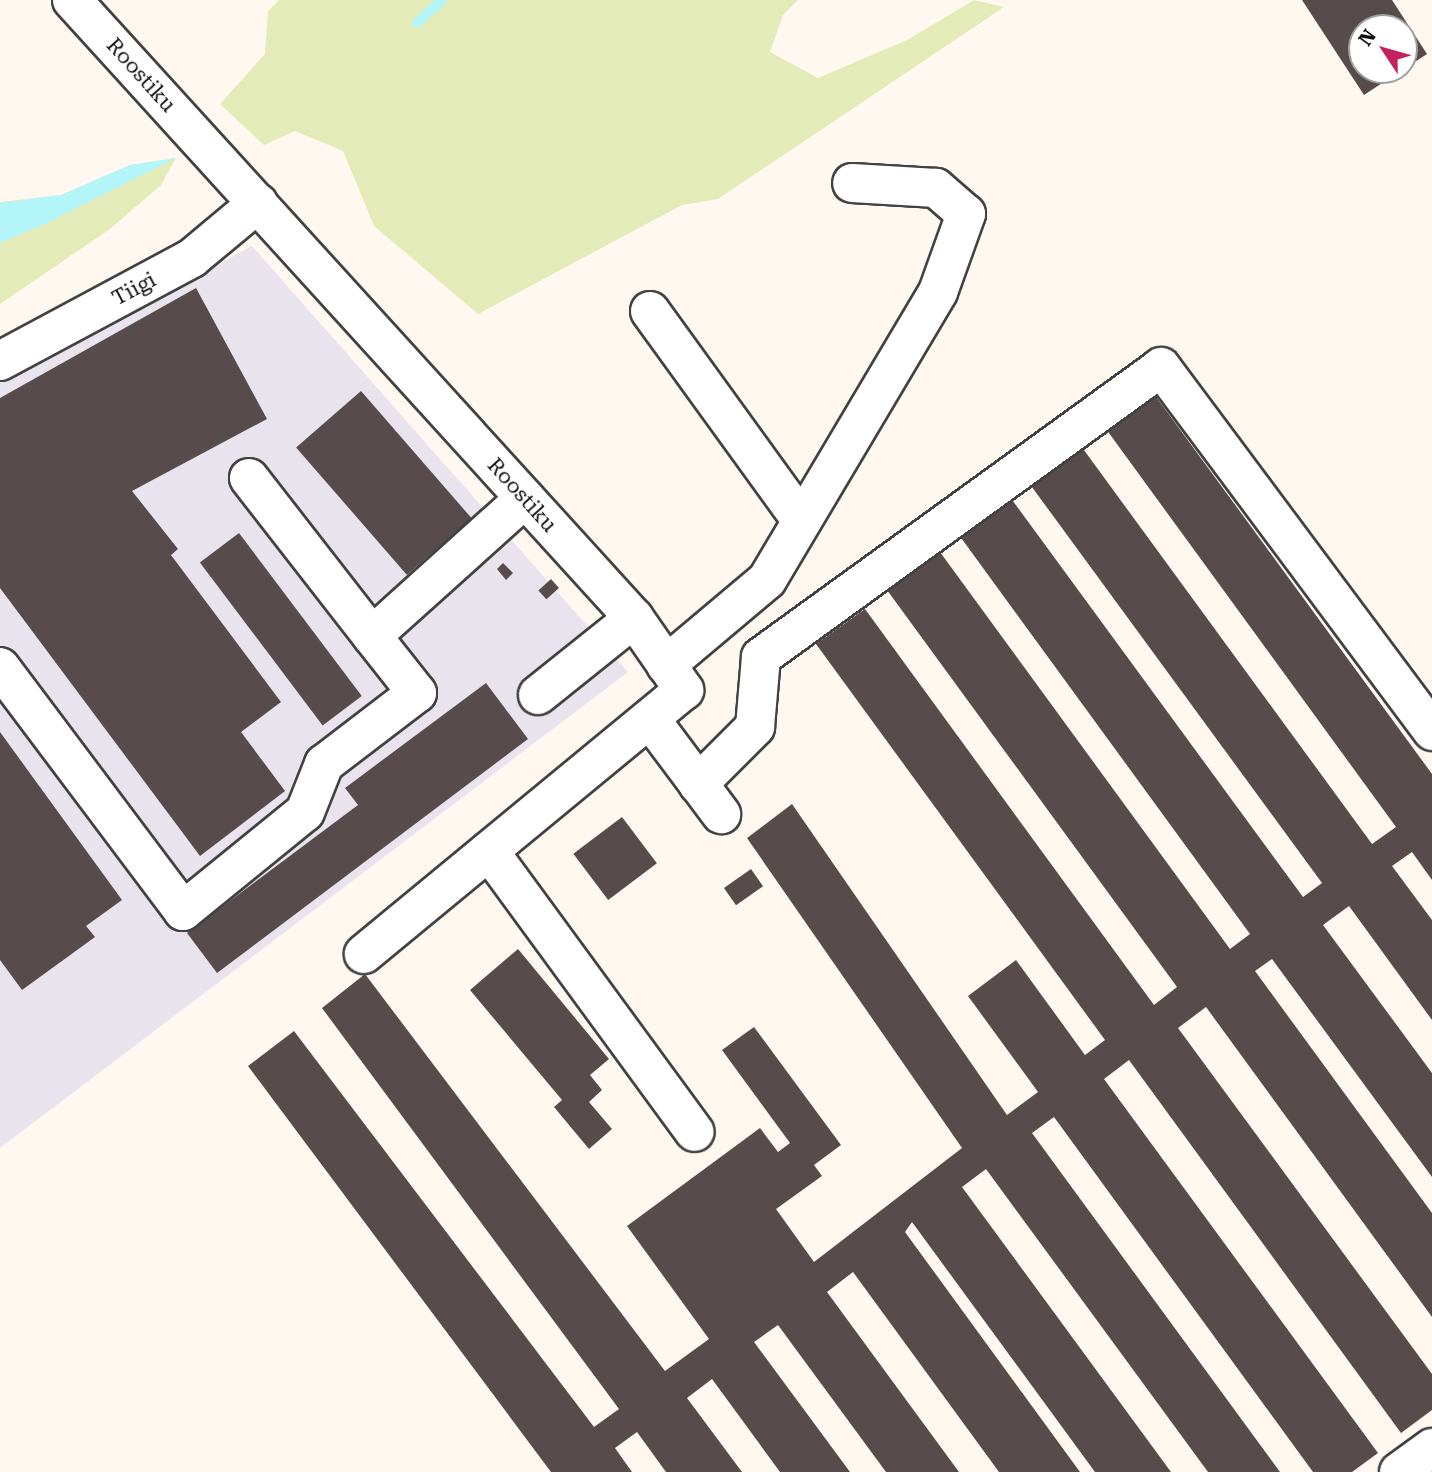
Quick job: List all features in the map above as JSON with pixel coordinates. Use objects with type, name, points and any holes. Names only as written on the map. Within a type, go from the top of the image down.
[{"type":"street","name":"Roostiku","points":[[72,0],[634,618],[684,690],[364,954]]},
{"type":"street","points":[[666,665],[768,580],[938,292],[967,214],[936,188],[852,183]]},
{"type":"street","name":"Tiigi","points":[[0,361],[192,258],[258,203]]},
{"type":"street","points":[[650,311],[802,521]]},
{"type":"street","points":[[698,784],[755,727],[761,657],[1161,367],[1432,732]]},
{"type":"street","points":[[0,667],[183,911],[305,812],[324,764],[417,693],[249,478]]},
{"type":"street","points":[[372,636],[525,498]]},
{"type":"street","points":[[538,695],[634,618]]},
{"type":"street","points":[[650,719],[721,814]]},
{"type":"street","points":[[489,851],[695,1132]]},
{"type":"street","points":[[1399,1472],[1432,1447]]},
{"type":"shaded area","points":[[252,246],[628,672],[0,1148],[0,383]]},
{"type":"green space","points":[[279,0],[798,0],[783,15],[770,52],[818,78],[907,40],[974,0],[1004,7],[718,199],[682,205],[478,314],[374,226],[343,151],[295,131],[264,145],[220,104],[265,54],[268,11]]},
{"type":"green space","points":[[176,158],[161,185],[110,229],[0,304],[0,202],[61,195],[130,165]]},
{"type":"water","points":[[176,158],[45,224],[0,243],[0,203],[61,195],[130,165]]},
{"type":"building","points":[[1302,0],[1392,0],[1401,14],[1348,14],[1348,70]]},
{"type":"building","points":[[1418,40],[1427,54],[1418,60]]},
{"type":"building","points":[[1357,84],[1381,84],[1364,95]]},
{"type":"building","points":[[196,288],[267,419],[132,491],[178,549],[171,555],[281,702],[241,732],[285,791],[200,856],[0,588],[0,398]]},
{"type":"building","points":[[361,391],[472,519],[407,575],[296,447]]},
{"type":"building","points":[[1154,394],[1432,774],[1432,880],[1412,852],[1392,866],[1432,920],[1432,1020],[1349,906],[1323,925],[1432,1073],[1432,1177],[1272,959],[1255,971],[1432,1213],[1432,1317],[1206,1007],[1178,1028],[1432,1374],[1432,1410],[1401,1433],[1129,1060],[1104,1079],[1378,1453],[1352,1472],[1313,1472],[1054,1117],[1032,1133],[1280,1472],[1208,1472],[986,1169],[962,1187],[1171,1472],[1095,1472],[912,1222],[905,1232],[1080,1472],[999,1472],[853,1272],[827,1292],[959,1472],[886,1472],[778,1325],[754,1342],[850,1472],[780,1472],[712,1379],[687,1398],[742,1472],[666,1472],[637,1432],[615,1448],[632,1472],[551,1472],[248,1066],[294,1031],[594,1427],[619,1409],[322,1008],[365,974],[665,1371],[709,1339],[627,1226],[760,1128],[778,1152],[790,1143],[722,1050],[754,1027],[841,1145],[814,1165],[822,1176],[776,1209],[814,1262],[962,1148],[747,838],[792,804],[1007,1115],[1038,1092],[968,996],[1016,960],[1085,1055],[1105,1040],[816,644],[865,609],[1154,1005],[1177,987],[887,590],[940,552],[1230,949],[1250,934],[959,535],[1010,497],[1303,897],[1322,883],[1029,483],[1081,446],[1372,844],[1396,827],[1106,429]]},
{"type":"building","points":[[239,533],[362,696],[323,725],[200,562]]},
{"type":"building","points":[[503,563],[513,573],[506,580],[497,569]]},
{"type":"building","points":[[551,579],[559,588],[546,599],[538,590]]},
{"type":"building","points":[[486,683],[528,739],[217,973],[187,933],[358,805],[345,788]]},
{"type":"building","points":[[0,732],[122,900],[86,926],[95,937],[22,990],[0,960]]},
{"type":"building","points":[[622,817],[657,863],[608,900],[573,854]]},
{"type":"building","points":[[751,869],[763,886],[736,905],[724,888]]},
{"type":"building","points":[[518,949],[609,1059],[590,1075],[602,1090],[589,1102],[612,1129],[589,1149],[554,1107],[562,1100],[470,990]]},
{"type":"waterway","points":[[417,23],[442,0]]}]
